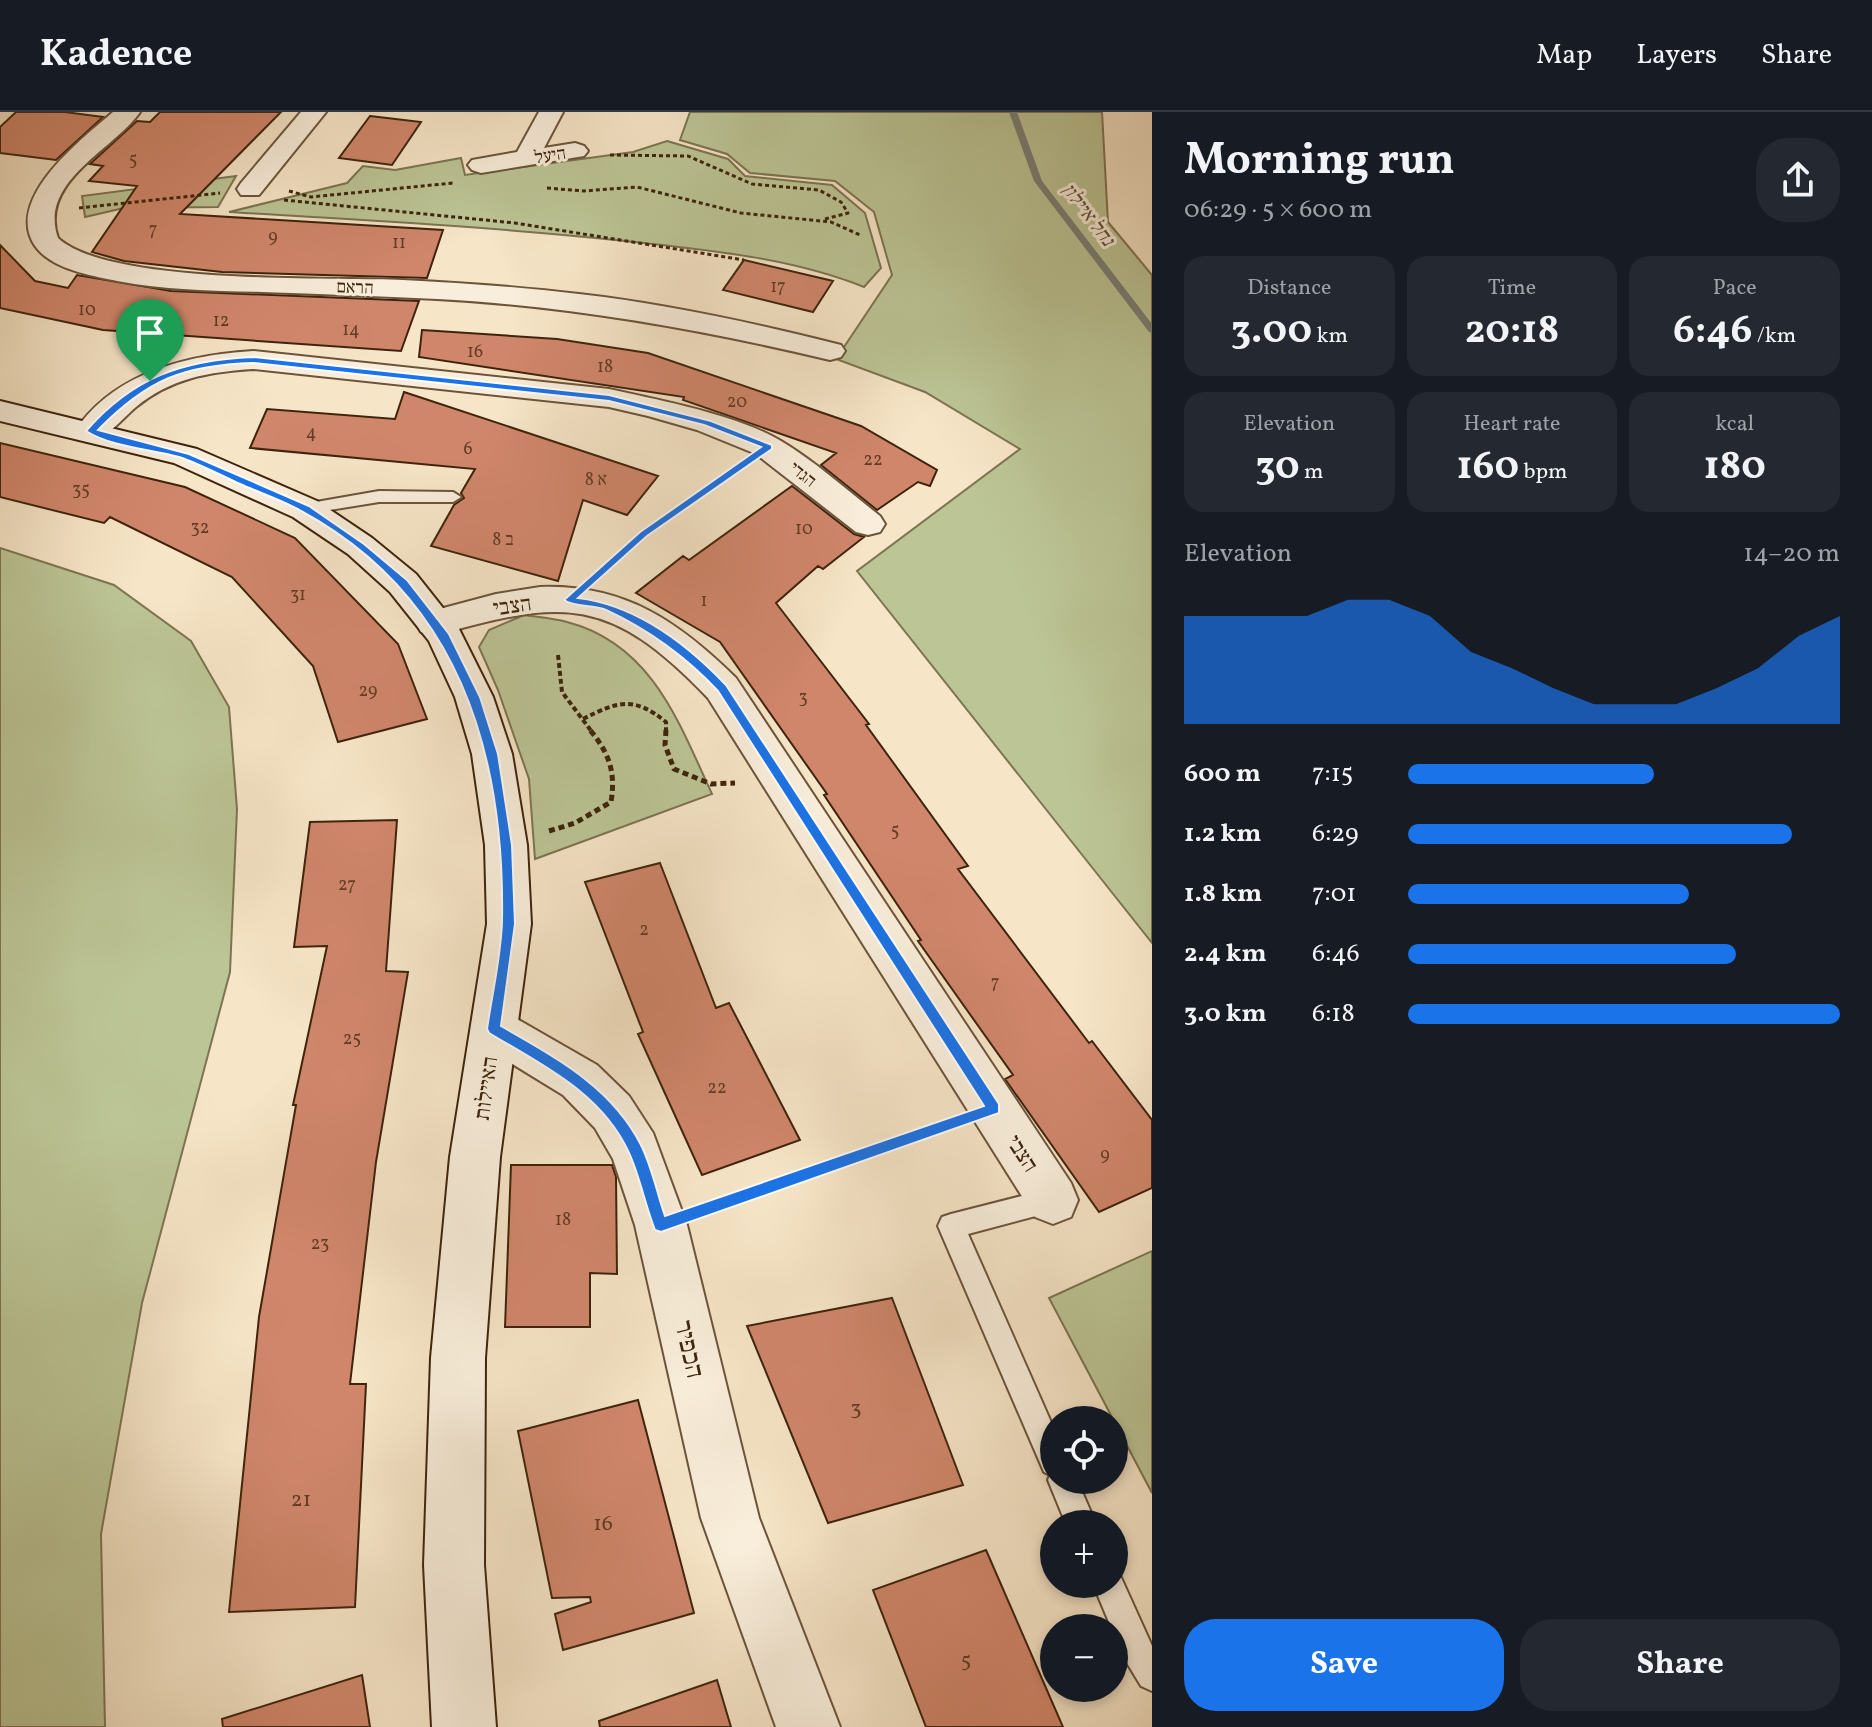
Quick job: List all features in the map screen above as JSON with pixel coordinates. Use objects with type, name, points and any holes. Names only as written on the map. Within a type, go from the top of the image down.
[{"type":"street","points":[[42,213],[51,188],[128,112]]},
{"type":"street","points":[[254,184],[314,112]]},
{"type":"street","name":"היעל","points":[[526,158],[551,112]]},
{"type":"street","name":"היעל","points":[[481,165],[575,151]]},
{"type":"street","name":"הראם","points":[[42,213],[44,236],[54,248],[75,261],[135,273],[214,282],[546,299],[691,321],[830,351]]},
{"type":"street","name":"הגדי","points":[[91,431],[124,398],[150,381],[212,361],[253,360],[609,398],[708,423],[768,447],[868,524]]},
{"type":"street","name":"האיילות","points":[[0,411],[185,456],[305,509],[360,546],[403,583],[445,636],[474,697],[492,754],[506,845],[509,924],[475,1157],[458,1358],[454,1565],[464,1727]]},
{"type":"street","name":"הצבי","points":[[434,623],[482,609],[529,601],[569,600],[603,605],[648,627],[693,658],[722,688],[1053,1200]]},
{"type":"street","name":"הכפיר","points":[[494,1029],[580,1080],[612,1112],[635,1149],[661,1225],[730,1518],[808,1727]]},
{"type":"lane","points":[[305,509],[360,496],[392,493],[453,497]]},
{"type":"lane","points":[[1040,1430],[951,1226],[1053,1200]]},
{"type":"lane","points":[[1114,1598],[1135,1647],[1152,1675]]},
{"type":"path","points":[[575,151],[626,158],[680,155],[714,164],[752,184],[807,187],[827,193],[844,203],[848,213],[820,220]]},
{"type":"path","points":[[254,184],[283,200],[520,222],[617,236],[744,260]]},
{"type":"path","points":[[42,213],[254,184],[311,197],[457,184]]},
{"type":"path","points":[[542,187],[584,191],[637,187],[741,213],[820,220],[860,235]]},
{"type":"path","points":[[569,600],[644,534],[768,447]]},
{"type":"path","points":[[506,845],[575,823],[611,802],[616,781],[612,760],[560,689],[558,655]]},
{"type":"path","points":[[583,719],[614,702],[648,705],[666,722],[665,745],[674,769],[699,781],[725,786],[775,770]]},
{"type":"path","points":[[661,1225],[994,1109]]},
{"type":"green space","points":[[690,112],[1102,112],[1108,222],[1152,275],[1152,943],[857,571],[1020,449],[925,392],[836,359],[892,275],[874,212],[835,181],[750,173],[727,154],[680,140]]},
{"type":"green space","points":[[667,141],[728,159],[745,176],[832,185],[865,213],[881,268],[864,287],[806,268],[686,248],[477,228],[229,212],[347,183],[363,166],[395,170],[461,158],[465,175],[633,152]]},
{"type":"green space","points":[[236,176],[218,207],[124,208],[85,217],[82,196]]},
{"type":"green space","points":[[0,548],[114,585],[191,641],[229,707],[237,809],[230,972],[142,1303],[101,1534],[105,1727],[0,1727]]},
{"type":"green space","points":[[524,615],[562,621],[596,633],[621,648],[642,667],[674,714],[712,794],[535,859],[529,779],[498,690],[479,647],[489,630]]},
{"type":"green space","points":[[1152,1251],[1152,1493],[1128,1448],[1128,1406],[1106,1406],[1049,1298]]},
{"type":"building","points":[[16,112],[65,112],[103,117],[56,160],[0,153],[0,127]]},
{"type":"building","points":[[160,112],[281,112],[180,214],[443,230],[427,278],[222,272],[124,261],[92,252],[137,186],[89,181],[103,166],[90,164],[137,121],[150,122]]},
{"type":"building","points":[[370,116],[421,122],[392,165],[339,158]]},
{"type":"building","points":[[0,245],[35,281],[68,288],[77,275],[171,291],[419,301],[401,351],[103,330],[0,308]]},
{"type":"building","points":[[744,260],[833,281],[813,312],[723,290]]},
{"type":"building","points":[[422,330],[557,339],[648,353],[861,426],[937,470],[930,486],[918,482],[877,510],[821,465],[836,453],[683,400],[684,397],[419,357]]},
{"type":"building","points":[[404,392],[658,476],[627,515],[583,500],[558,581],[431,546],[454,505],[464,498],[461,493],[475,469],[250,448],[267,409],[395,419]]},
{"type":"building","points":[[0,443],[185,487],[295,538],[398,644],[427,719],[338,742],[313,666],[232,577],[110,517],[104,523],[0,497]]},
{"type":"building","points":[[792,486],[854,534],[864,537],[823,569],[818,566],[776,603],[869,724],[866,725],[968,866],[958,869],[1089,1043],[1092,1041],[1152,1120],[1152,1188],[1099,1212],[1005,1079],[1013,1075],[918,941],[921,940],[824,795],[827,794],[720,642],[636,593],[683,556],[689,560]]},
{"type":"building","points":[[397,820],[386,971],[408,972],[376,1162],[350,1384],[366,1384],[355,1607],[229,1612],[259,1317],[296,1105],[293,1105],[327,946],[294,947],[310,822]]},
{"type":"building","points":[[660,863],[716,1008],[729,1003],[800,1140],[702,1175],[638,1034],[643,1032],[585,882]]},
{"type":"building","points":[[511,1165],[612,1165],[616,1177],[617,1274],[590,1273],[590,1327],[505,1327]]},
{"type":"building","points":[[892,1298],[963,1485],[828,1523],[747,1326]]},
{"type":"building","points":[[638,1400],[694,1613],[563,1650],[555,1614],[591,1602],[590,1597],[552,1598],[518,1431]]},
{"type":"building","points":[[986,1550],[1040,1674],[1040,1702],[1052,1702],[1063,1727],[926,1727],[873,1590]]},
{"type":"building","points":[[362,1675],[370,1727],[223,1727],[222,1719]]},
{"type":"building","points":[[717,1680],[731,1727],[600,1727],[599,1721]]},
{"type":"waterway","name":"נחל איילון","points":[[1013,112],[1038,181],[1152,330]]},
{"type":"route","points":[[253,360],[609,398],[708,423],[768,447],[644,534],[569,600],[603,605],[648,627],[693,658],[722,688],[994,1109],[661,1225],[635,1149],[612,1112],[580,1080],[494,1029],[509,924],[506,845],[492,754],[474,697],[445,636],[403,583],[360,546],[305,509],[255,484],[185,456],[91,431],[124,398],[150,381],[212,361],[253,360]]}]
